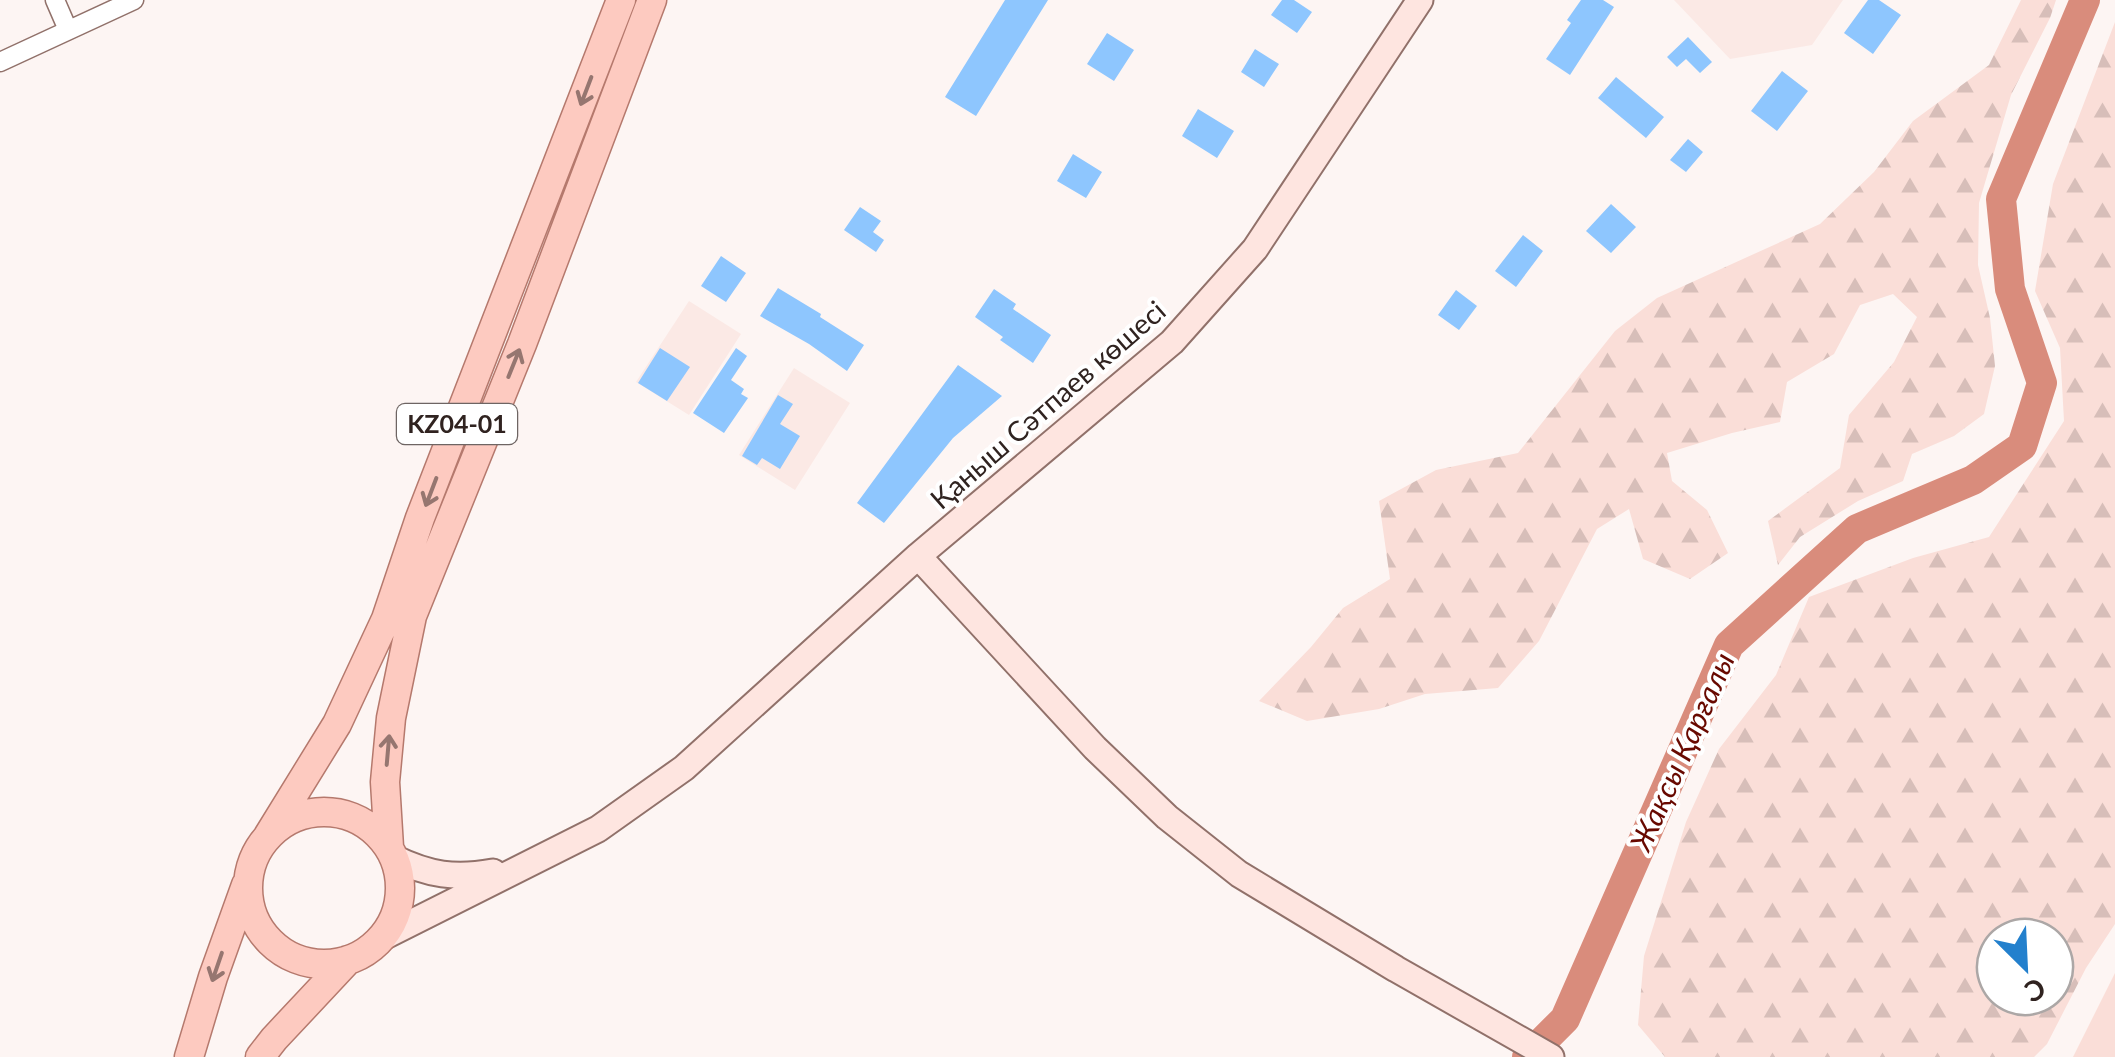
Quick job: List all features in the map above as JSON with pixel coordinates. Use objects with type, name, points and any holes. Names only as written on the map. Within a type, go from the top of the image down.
[{"type":"main road","name":"KZ04-01","points":[[189,1057],[254,856],[337,724],[386,619],[420,518],[621,0]]},
{"type":"main road","name":"KZ04-01","points":[[381,938],[400,900],[386,782],[391,718],[412,616],[522,344],[652,0]]},
{"type":"main road","name":"Қаныш Сәтпаев көшесі","points":[[381,938],[598,829],[684,768],[918,556],[1172,342],[1255,249],[1420,0]]},
{"type":"main road","points":[[918,556],[1095,748],[1167,816],[1239,874],[1550,1057]]},
{"type":"main road","points":[[268,836],[286,821],[308,813],[331,812],[353,817],[374,829],[392,852],[416,868],[466,877],[518,868]]},
{"type":"main road","points":[[248,878],[249,904],[258,928],[275,947],[298,960],[323,964],[348,960],[366,952],[381,938]]},
{"type":"main road","points":[[260,1057],[348,960]]},
{"type":"street","points":[[55,0],[68,30]]},
{"type":"street","points":[[0,62],[134,0]]},
{"type":"shaded area","points":[[1674,0],[1843,0],[1812,45],[1730,59]]},
{"type":"shaded area","points":[[689,301],[741,334],[689,415],[636,382]]},
{"type":"shaded area","points":[[794,368],[850,403],[795,490],[739,455]]},
{"type":"green space","points":[[2021,0],[2056,0],[2011,95],[1979,203],[1978,265],[1990,318],[1995,366],[1984,414],[1954,436],[1912,454],[1903,481],[1858,501],[1800,537],[1778,565],[1768,521],[1840,468],[1849,415],[1894,362],[1917,317],[1893,294],[1860,305],[1834,354],[1787,382],[1780,422],[1667,453],[1672,481],[1707,510],[1728,553],[1690,579],[1643,559],[1629,509],[1597,529],[1539,641],[1498,688],[1425,694],[1379,709],[1307,721],[1259,701],[1343,608],[1390,579],[1379,501],[1436,470],[1518,453],[1615,331],[1657,298],[1820,224],[1874,172],[1913,121],[1989,65]]},
{"type":"green space","points":[[2115,22],[2115,924],[2075,989],[2075,917],[1975,917],[1975,1017],[2061,1017],[2047,1044],[2034,1057],[1665,1057],[1638,1025],[1644,956],[1686,822],[1719,749],[1776,675],[1809,597],[1913,558],[1989,537],[2064,421],[2060,348],[2035,291],[2053,184]]},
{"type":"green space","points":[[2115,973],[2115,1057],[2073,1057]]},
{"type":"building","points":[[1005,0],[1048,0],[976,116],[945,97]]},
{"type":"building","points":[[1282,0],[1294,0],[1312,12],[1297,33],[1271,15]]},
{"type":"building","points":[[1581,0],[1603,0],[1614,7],[1570,75],[1546,59],[1571,23],[1567,20]]},
{"type":"building","points":[[1868,0],[1879,0],[1901,15],[1873,54],[1844,33]]},
{"type":"building","points":[[1107,33],[1134,50],[1114,81],[1087,64]]},
{"type":"building","points":[[1688,37],[1712,62],[1700,73],[1686,59],[1677,67],[1667,57]]},
{"type":"building","points":[[1255,49],[1279,64],[1264,87],[1241,72]]},
{"type":"building","points":[[1782,71],[1808,91],[1777,131],[1751,111]]},
{"type":"building","points":[[1616,77],[1664,117],[1646,138],[1598,98]]},
{"type":"building","points":[[1198,109],[1234,131],[1217,158],[1182,136]]},
{"type":"building","points":[[1688,139],[1703,152],[1686,172],[1670,160]]},
{"type":"building","points":[[1073,154],[1102,172],[1086,198],[1057,181]]},
{"type":"building","points":[[1611,204],[1636,227],[1611,253],[1586,231]]},
{"type":"building","points":[[860,207],[881,221],[873,232],[884,240],[876,252],[844,230]]},
{"type":"building","points":[[1523,235],[1543,251],[1516,287],[1495,271]]},
{"type":"building","points":[[721,256],[746,273],[726,302],[701,286]]},
{"type":"building","points":[[778,288],[864,345],[847,371],[760,316]]},
{"type":"building","points":[[994,289],[1016,304],[1013,309],[1051,335],[1033,363],[975,317]]},
{"type":"building","points":[[1456,290],[1477,306],[1459,330],[1438,315]]},
{"type":"building","points":[[660,348],[690,367],[667,401],[638,383]]},
{"type":"building","points":[[736,348],[747,356],[731,380],[744,389],[741,394],[748,398],[724,433],[693,413]]},
{"type":"building","points":[[958,365],[1002,396],[953,438],[884,523],[857,503]]},
{"type":"building","points":[[778,395],[793,404],[780,424],[800,436],[780,469],[762,458],[757,465],[742,456]]},
{"type":"waterway","name":"Жақсы Қарғалы","points":[[1527,1057],[1565,1019],[1729,645],[1857,529],[1973,480],[2022,446],[2042,383],[2010,289],[2001,199],[2085,0]]}]
